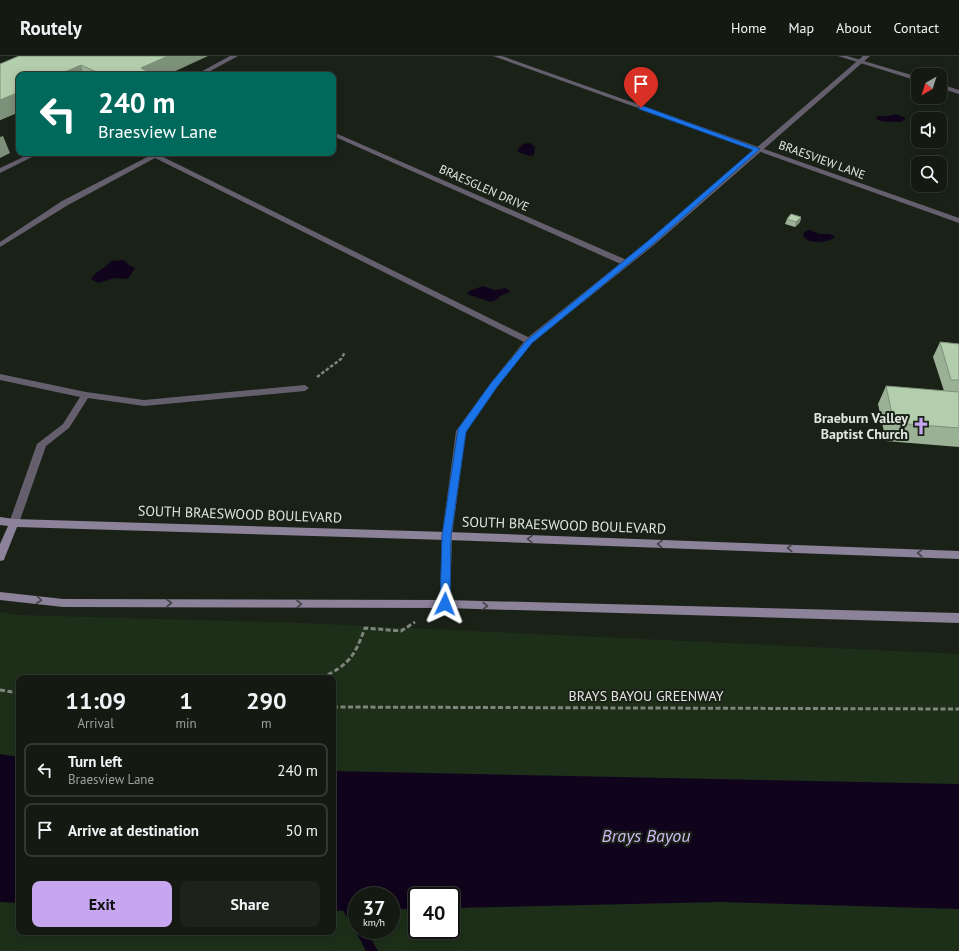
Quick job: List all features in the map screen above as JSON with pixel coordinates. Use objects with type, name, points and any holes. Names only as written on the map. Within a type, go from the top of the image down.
[{"type":"main road","name":"SOUTH BRAESWOOD BOULEVARD","points":[[0,521],[14,523],[447,536],[959,555]]},
{"type":"main road","points":[[0,557],[14,523]]},
{"type":"main road","points":[[0,596],[63,603],[445,604],[959,618]]},
{"type":"street","points":[[204,72],[235,56]]},
{"type":"street","name":"BRAESVIEW LANE","points":[[496,56],[959,221]]},
{"type":"street","points":[[841,56],[863,59],[911,76]]},
{"type":"street","points":[[445,604],[447,536],[461,431],[494,385],[530,341],[626,263],[863,59]]},
{"type":"street","points":[[947,88],[959,92]]},
{"type":"street","name":"BRAESGLEN DRIVE","points":[[336,135],[626,263]]},
{"type":"street","points":[[0,171],[31,156]]},
{"type":"street","points":[[0,245],[65,203],[155,156],[530,341]]},
{"type":"street","points":[[0,378],[86,395],[144,404],[303,388]]},
{"type":"street","points":[[14,523],[42,444],[66,426],[86,395]]},
{"type":"path","points":[[303,388],[341,359],[345,352]]},
{"type":"path","points":[[327,675],[338,670],[354,657],[365,628],[401,631],[445,604]]},
{"type":"path","points":[[0,690],[16,693]]},
{"type":"path","name":"BRAYS BAYOU GREENWAY","points":[[336,707],[959,709]]},
{"type":"green space","points":[[0,612],[19,615],[303,623],[959,654],[959,951],[0,951]]},
{"type":"water","points":[[896,114],[906,118],[901,122],[884,122],[876,118],[878,116],[889,116]]},
{"type":"water","points":[[530,143],[535,147],[534,155],[529,156],[518,152],[518,149],[523,144]]},
{"type":"water","points":[[809,230],[820,234],[831,234],[835,237],[823,242],[810,241],[803,236],[804,232]]},
{"type":"water","points":[[124,260],[135,268],[128,279],[115,278],[98,283],[91,279],[111,261]]},
{"type":"water","points":[[483,286],[495,290],[506,288],[511,292],[500,296],[491,302],[467,294],[469,291]]},
{"type":"water","points":[[0,754],[16,757],[16,903],[0,902]]},
{"type":"water","name":"Brays Bayou","points":[[336,771],[959,784],[959,909],[720,902],[460,908],[460,887],[408,887],[408,909],[400,909],[400,887],[348,887],[348,910],[336,911]]},
{"type":"building","points":[[19,56],[168,56],[141,68],[148,72],[96,72],[81,65],[65,72],[16,72],[16,93],[0,100],[0,64]]},
{"type":"building","points":[[791,214],[801,217],[796,222],[787,219]]},
{"type":"building","points":[[940,342],[959,344],[959,380],[951,380]]},
{"type":"building","points":[[886,386],[959,392],[959,428],[894,423]]},
{"type":"waterway","points":[[336,889],[348,910]]},
{"type":"waterway","points":[[365,939],[372,951]]},
{"type":"place","name":"Braeburn Valley Baptist Church","points":[[921,426]]},
{"type":"route","points":[[445,604],[447,536],[461,431],[494,385],[530,341],[651,243],[757,149],[641,108]]}]
